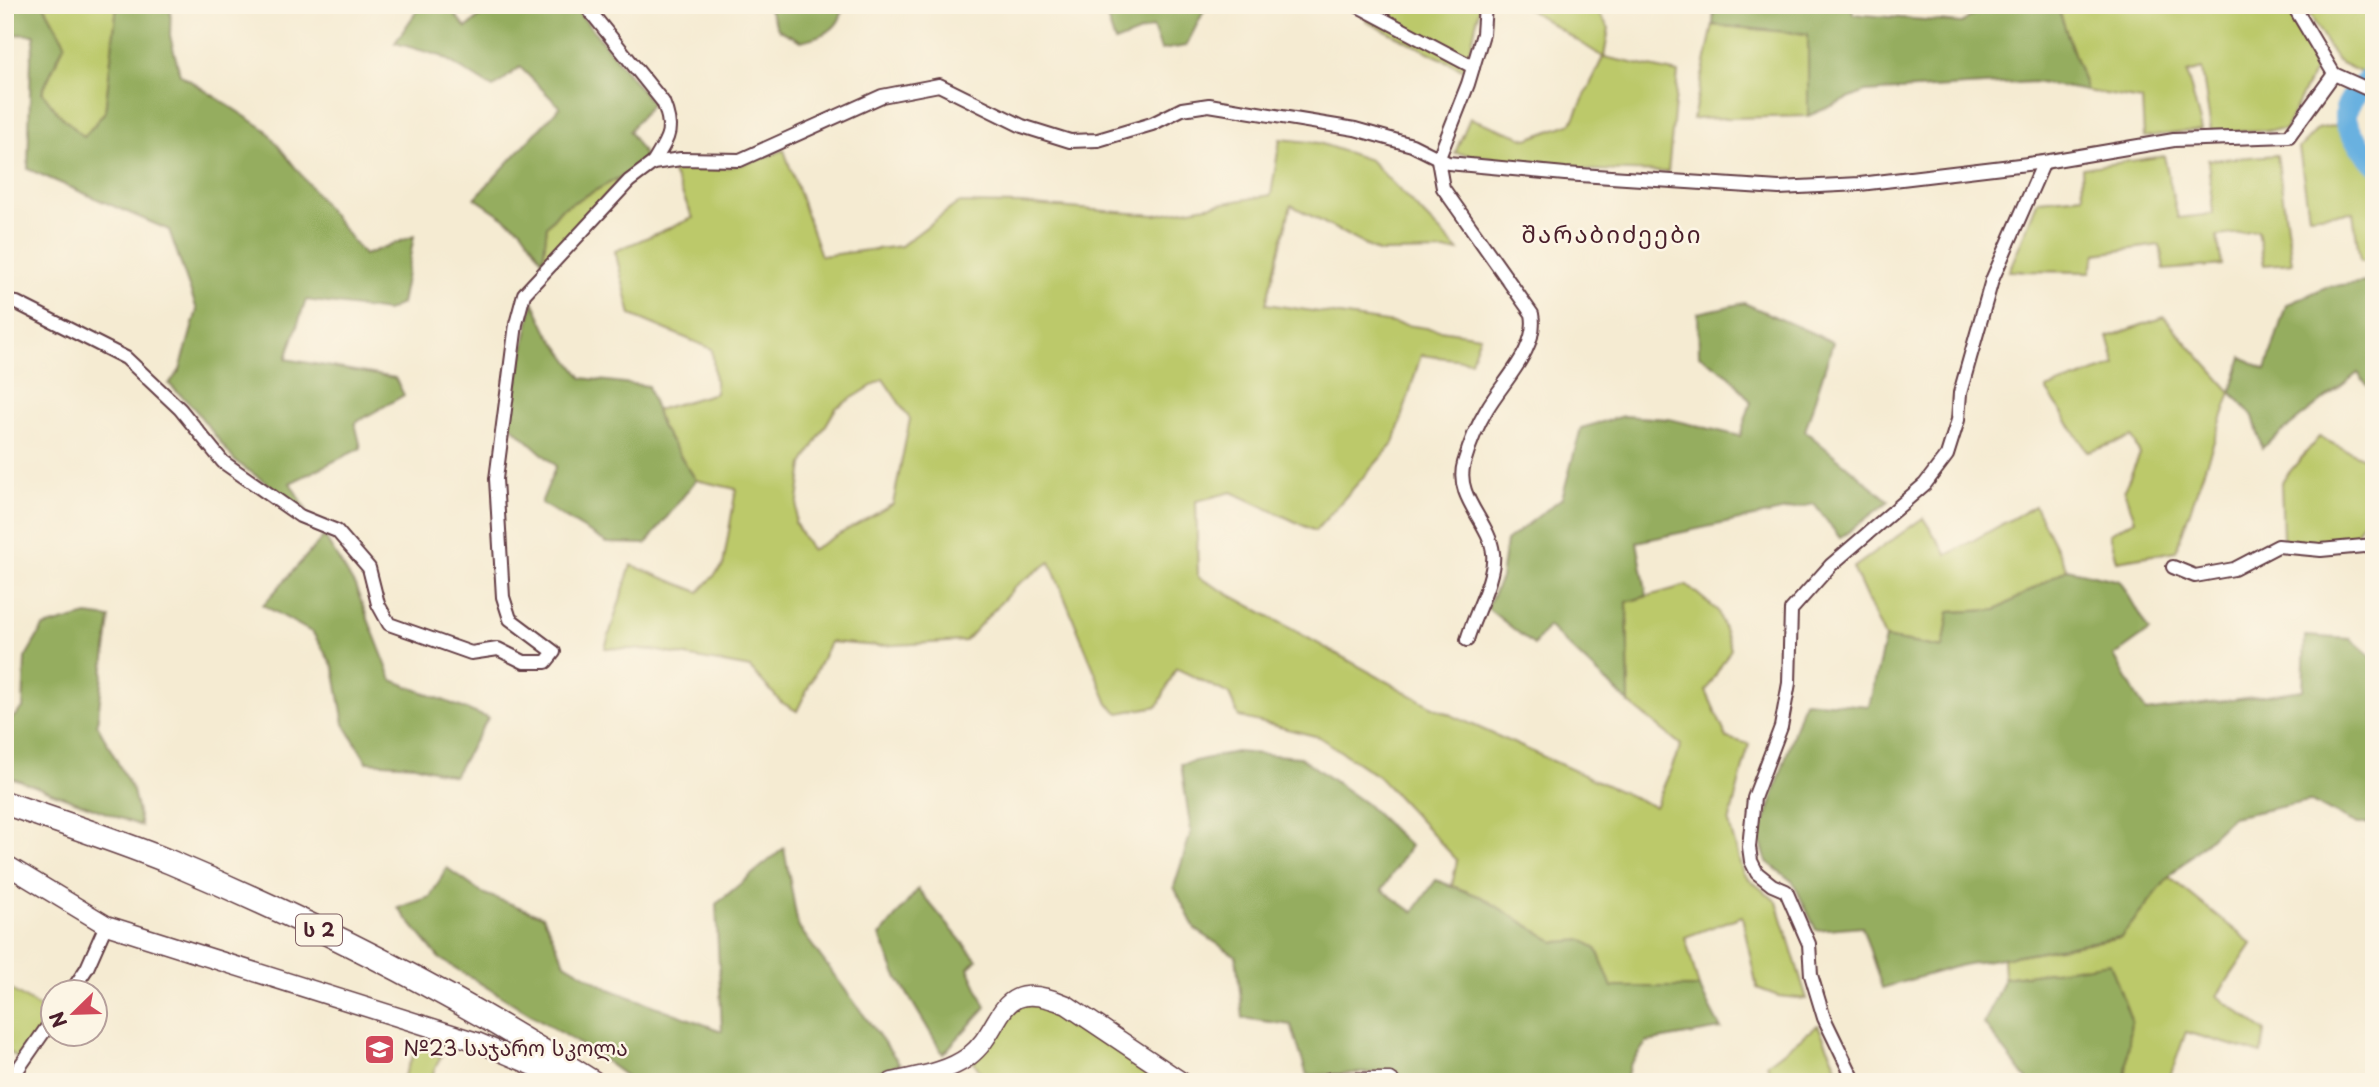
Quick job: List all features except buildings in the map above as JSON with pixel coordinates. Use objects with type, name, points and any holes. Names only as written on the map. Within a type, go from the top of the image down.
[{"type":"highway","name":"ს 2","points":[[5,803],[168,861],[305,923],[466,1006],[592,1082]]},
{"type":"street","points":[[5,302],[17,303],[126,358],[180,409],[223,462],[300,516],[337,531],[369,568],[378,604],[389,624],[471,653],[498,649],[524,662],[546,662],[554,652],[510,619],[503,597],[496,479],[516,324],[524,294],[629,181],[653,163],[669,136],[670,120],[663,102],[585,5]]},
{"type":"street","points":[[1356,5],[1473,67]]},
{"type":"street","points":[[1467,640],[1492,574],[1494,555],[1489,533],[1469,500],[1463,464],[1487,409],[1512,374],[1534,324],[1532,314],[1443,188],[1438,160],[1473,67],[1483,34],[1485,5]]},
{"type":"street","points":[[2293,5],[2337,76],[2370,92]]},
{"type":"street","points":[[653,163],[681,159],[740,160],[882,96],[939,85],[1022,126],[1070,141],[1098,140],[1152,124],[1182,109],[1209,105],[1356,129],[1412,145],[1438,160],[1565,174],[1779,188],[1860,184],[2044,162],[2174,140],[2289,136],[2337,76]]},
{"type":"street","points":[[1856,1082],[1824,1018],[1811,975],[1808,944],[1786,891],[1772,885],[1751,861],[1752,808],[1781,727],[1789,683],[1791,610],[1830,565],[1925,484],[1947,455],[1992,280],[2044,162]]},
{"type":"street","points":[[2173,568],[2195,576],[2234,569],[2278,546],[2321,550],[2374,545]]},
{"type":"street","points":[[5,864],[106,925],[477,1042],[571,1082]]},
{"type":"street","points":[[80,978],[106,925]]},
{"type":"street","points":[[892,1082],[941,1071],[970,1056],[1003,1006],[1028,996],[1048,997],[1067,1005],[1182,1082]]},
{"type":"street","points":[[9,1082],[38,1040]]},
{"type":"street","points":[[1329,1082],[1390,1082]]},
{"type":"green space","points":[[5,5],[44,5],[65,43],[42,92],[58,113],[84,137],[105,112],[117,5],[171,5],[170,36],[180,74],[266,130],[364,255],[414,236],[401,304],[387,311],[306,300],[286,359],[395,378],[404,395],[355,423],[361,448],[290,483],[307,511],[235,461],[193,407],[169,384],[180,370],[197,310],[169,230],[28,169],[31,57],[35,35],[5,34]]},
{"type":"green space","points":[[44,5],[117,5],[105,112],[84,138],[58,113],[42,92],[65,43]]},
{"type":"green space","points":[[421,5],[447,5],[466,28],[494,5],[521,5],[525,9],[530,5],[573,5],[652,103],[629,131],[646,157],[626,174],[561,209],[547,226],[543,261],[521,229],[475,198],[560,107],[520,67],[493,88],[441,56],[395,43]]},
{"type":"green space","points":[[767,5],[843,5],[842,14],[835,26],[823,34],[801,41],[778,29]]},
{"type":"green space","points":[[1103,5],[1207,5],[1186,46],[1161,50],[1153,27],[1115,42]]},
{"type":"green space","points":[[1370,5],[1480,5],[1466,71],[1366,21]]},
{"type":"green space","points":[[1522,5],[1593,5],[1609,28],[1604,57],[1678,73],[1668,172],[1589,170],[1455,153],[1470,118],[1527,139],[1572,123],[1603,57]]},
{"type":"green space","points":[[1762,5],[1852,5],[1853,14],[1962,23],[1985,5],[2057,5],[2087,91],[2034,82],[1865,92],[1808,116],[1808,34],[1713,25],[1714,8],[1761,9]]},
{"type":"green space","points":[[2057,5],[2288,5],[2315,69],[2285,130],[2211,131],[2202,69],[2187,73],[2202,130],[2144,137],[2142,100],[2087,91]]},
{"type":"green space","points":[[2304,5],[2374,5],[2374,66],[2366,75],[2337,61]]},
{"type":"green space","points":[[1713,25],[1809,34],[1808,116],[1693,119]]},
{"type":"green space","points":[[2345,123],[2350,137],[2374,167],[2374,261],[2360,261],[2353,212],[2309,216],[2299,148],[2318,129]]},
{"type":"green space","points":[[1280,139],[1319,143],[1370,160],[1459,251],[1378,252],[1291,205],[1266,304],[1480,336],[1471,361],[1421,355],[1394,443],[1315,531],[1232,492],[1196,501],[1198,577],[1431,706],[1655,807],[1681,745],[1629,703],[1627,602],[1687,585],[1718,611],[1731,649],[1706,691],[1727,738],[1749,744],[1729,823],[1743,874],[1777,902],[1807,999],[1778,996],[1757,988],[1742,916],[1685,937],[1699,987],[1611,987],[1597,950],[1555,942],[1481,897],[1452,886],[1457,860],[1379,777],[1319,737],[1239,717],[1229,694],[1176,668],[1158,706],[1119,713],[1108,704],[1050,562],[1017,585],[965,641],[878,646],[830,642],[797,711],[781,702],[750,668],[653,650],[605,648],[631,565],[699,592],[723,566],[736,489],[696,480],[661,426],[656,410],[716,393],[712,349],[631,315],[615,251],[693,218],[670,166],[715,169],[755,161],[784,150],[821,256],[901,246],[958,203],[1021,204],[1155,215],[1271,195]],"holes":[[[883,379],[910,419],[893,504],[811,550],[795,523],[803,464],[836,408]]]},
{"type":"green space","points":[[2277,155],[2292,263],[2264,265],[2258,231],[2217,236],[2222,265],[2164,270],[2160,245],[2096,254],[2090,272],[2009,271],[2038,200],[2083,196],[2082,168],[2164,156],[2178,218],[2213,214],[2208,160]]},
{"type":"green space","points":[[626,174],[543,261],[547,226],[561,209]]},
{"type":"green space","points":[[2374,281],[2374,394],[2358,373],[2262,448],[2253,416],[2231,392],[2242,357],[2266,370],[2286,305],[2326,287]]},
{"type":"green space","points":[[533,301],[547,331],[582,378],[648,386],[661,426],[696,480],[646,544],[607,543],[541,503],[556,466],[509,424]]},
{"type":"green space","points":[[1744,303],[1833,342],[1805,431],[1889,501],[1840,538],[1814,504],[1637,542],[1647,596],[1627,602],[1629,703],[1548,626],[1534,645],[1487,608],[1501,578],[1506,541],[1562,498],[1581,428],[1623,416],[1669,419],[1740,436],[1751,402],[1730,376],[1699,355],[1698,313]]},
{"type":"green space","points":[[2164,317],[2231,392],[2176,551],[2117,561],[2110,533],[2135,520],[2124,490],[2140,454],[2132,437],[2088,452],[2046,389],[2116,365],[2108,337]]},
{"type":"green space","points":[[2319,437],[2374,463],[2374,504],[2356,534],[2316,542],[2283,539],[2281,482]]},
{"type":"green space","points":[[2035,506],[2067,569],[1996,610],[1950,612],[1944,648],[1885,638],[1853,568],[1923,518],[1947,555]]},
{"type":"green space","points":[[324,536],[355,586],[392,680],[488,718],[454,776],[415,765],[367,762],[344,724],[334,668],[313,633],[263,605]]},
{"type":"green space","points":[[2067,569],[2120,581],[2149,631],[2114,656],[2146,712],[2303,690],[2305,636],[2351,639],[2374,659],[2374,824],[2358,824],[2309,801],[2232,817],[2169,877],[2121,937],[1962,965],[1882,988],[1862,926],[1816,930],[1793,882],[1766,861],[1760,837],[1804,701],[1869,706],[1885,638],[1943,648],[1949,612],[1996,610]]},
{"type":"green space","points":[[87,615],[110,618],[97,724],[133,791],[141,826],[5,775],[5,725],[23,708],[25,658],[43,627]]},
{"type":"green space","points":[[1236,752],[1300,757],[1366,804],[1410,846],[1382,890],[1413,912],[1436,880],[1481,897],[1555,942],[1584,940],[1597,950],[1612,987],[1699,987],[1721,1029],[1647,1042],[1630,1065],[1625,1082],[1419,1082],[1391,1072],[1307,1075],[1291,1025],[1243,1018],[1236,956],[1195,929],[1174,887],[1191,832],[1181,764]]},
{"type":"green space","points":[[784,848],[798,926],[900,1064],[868,1075],[833,1082],[634,1082],[597,1055],[439,958],[398,908],[430,897],[447,868],[482,893],[543,916],[565,963],[609,989],[722,1031],[716,904]]},
{"type":"green space","points":[[2169,877],[2252,944],[2217,996],[2265,1031],[2262,1054],[2186,1032],[2168,1082],[2125,1082],[2131,1020],[2110,964],[2004,978],[2003,958],[2121,937]]},
{"type":"green space","points":[[918,889],[977,960],[968,968],[986,1007],[943,1054],[895,973],[880,936]]},
{"type":"green space","points":[[2110,963],[2131,1020],[2125,1082],[2029,1082],[1984,1024],[2004,978]]},
{"type":"green space","points":[[5,986],[38,1006],[38,1040],[25,1063],[5,1049]]},
{"type":"green space","points":[[1048,997],[1182,1082],[987,1082],[970,1056],[1003,1006]]},
{"type":"green space","points":[[1818,1025],[1844,1082],[1773,1082],[1767,1064]]},
{"type":"green space","points":[[418,1045],[441,1056],[429,1082],[401,1082]]},
{"type":"waterway","points":[[2374,75],[2352,99],[2346,118],[2354,137],[2374,162]]},
{"type":"place","name":"№23 საჯარო სკოლა","points":[[380,1049]]},
{"type":"district","name":"შარაბიძეები","points":[[1612,235]]}]
